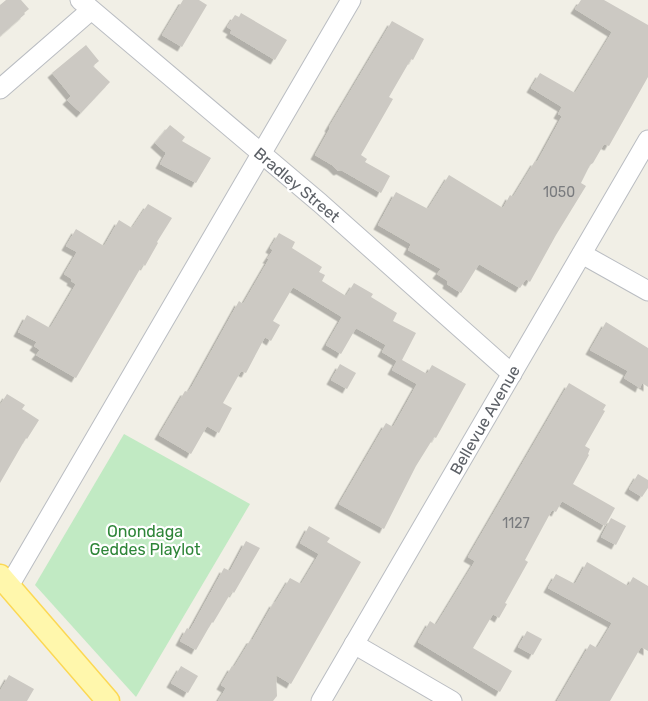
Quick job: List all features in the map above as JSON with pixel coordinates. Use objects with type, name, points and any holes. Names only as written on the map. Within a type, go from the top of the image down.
[{"type":"main road","points":[[3,588],[108,701]]},
{"type":"street","points":[[3,588],[351,0]]},
{"type":"street","points":[[0,89],[86,5]]},
{"type":"street","name":"Bradley Street","points":[[86,5],[320,204],[512,374]]},
{"type":"street","name":"Bellevue Avenue","points":[[321,701],[648,140]]},
{"type":"street","points":[[582,254],[648,291]]},
{"type":"street","points":[[354,644],[452,701]]},
{"type":"green space","name":"Onondaga Geddes Playlot","points":[[124,434],[250,504],[136,697],[35,585]]},
{"type":"building","points":[[6,0],[21,0],[29,9],[0,36],[0,5]]},
{"type":"building","points":[[183,0],[199,0],[207,5],[182,47],[162,35]]},
{"type":"building","points":[[581,0],[604,0],[648,25],[648,77],[609,146],[604,144],[590,165],[581,183],[586,186],[530,282],[526,279],[520,288],[479,264],[461,293],[447,284],[448,281],[437,274],[441,269],[408,250],[411,244],[378,225],[396,192],[428,209],[449,175],[503,208],[510,195],[513,197],[535,161],[537,162],[562,116],[558,114],[562,107],[531,88],[540,73],[575,93],[612,32],[575,9]]},
{"type":"building","points":[[241,13],[287,40],[275,60],[230,33],[232,30],[227,27],[235,15],[239,17]]},
{"type":"building","points":[[392,21],[424,39],[389,97],[393,99],[361,155],[367,159],[365,162],[390,176],[381,193],[341,170],[338,171],[315,155],[329,127]]},
{"type":"building","points":[[86,45],[99,61],[93,66],[110,82],[81,113],[67,100],[71,96],[52,73]]},
{"type":"building","points":[[170,125],[185,137],[182,141],[211,158],[196,183],[160,164],[166,153],[155,143]]},
{"type":"building","points":[[148,204],[172,218],[145,266],[143,264],[76,378],[36,355],[40,350],[34,346],[37,342],[18,332],[27,315],[50,328],[76,284],[64,274],[77,252],[66,246],[76,229],[104,246],[119,220],[132,228]]},
{"type":"building","points":[[279,233],[295,242],[292,248],[322,267],[319,272],[325,275],[322,281],[346,296],[354,283],[373,294],[371,297],[397,313],[393,321],[416,333],[402,360],[427,374],[432,365],[466,384],[436,438],[434,437],[416,466],[384,529],[339,504],[386,423],[393,427],[417,384],[392,370],[397,361],[382,352],[386,345],[356,328],[341,354],[326,345],[342,317],[293,287],[273,321],[280,325],[271,341],[265,337],[246,373],[241,371],[223,403],[232,408],[219,433],[207,426],[191,454],[159,435],[185,391],[188,392],[192,386],[239,301],[243,304],[269,259],[267,259],[273,250],[270,248]]},
{"type":"building","points":[[606,322],[648,348],[648,387],[642,383],[640,388],[624,378],[628,371],[590,350]]},
{"type":"building","points":[[340,364],[356,373],[347,389],[331,380]]},
{"type":"building","points":[[569,383],[606,405],[603,410],[605,411],[585,446],[590,449],[589,455],[573,484],[615,508],[605,526],[562,501],[556,512],[552,510],[525,560],[528,562],[505,603],[507,604],[499,618],[493,614],[473,648],[512,671],[500,692],[418,642],[430,621],[436,625],[475,561],[468,557]]},
{"type":"building","points":[[7,394],[25,405],[22,409],[39,420],[26,438],[0,483],[0,405]]},
{"type":"building","points":[[638,474],[648,480],[648,488],[642,497],[629,489]]},
{"type":"building","points":[[611,518],[626,526],[616,545],[601,537]]},
{"type":"building","points":[[309,526],[330,538],[327,542],[361,562],[291,684],[276,675],[277,696],[273,701],[218,701],[226,688],[221,685],[232,666],[234,667],[251,639],[253,639],[290,578],[301,584],[319,554],[300,543]]},
{"type":"building","points":[[246,541],[260,548],[234,593],[232,591],[196,650],[180,641],[187,628],[190,630],[224,568],[230,571]]},
{"type":"building","points":[[587,562],[628,586],[633,577],[648,586],[648,651],[641,647],[610,701],[557,701],[590,644],[597,648],[612,623],[548,588],[556,574],[575,584]]},
{"type":"building","points":[[527,631],[542,639],[533,655],[518,647]]},
{"type":"building","points":[[181,666],[198,676],[188,693],[171,683]]},
{"type":"building","points":[[9,675],[34,689],[27,701],[0,701],[0,691]]}]
